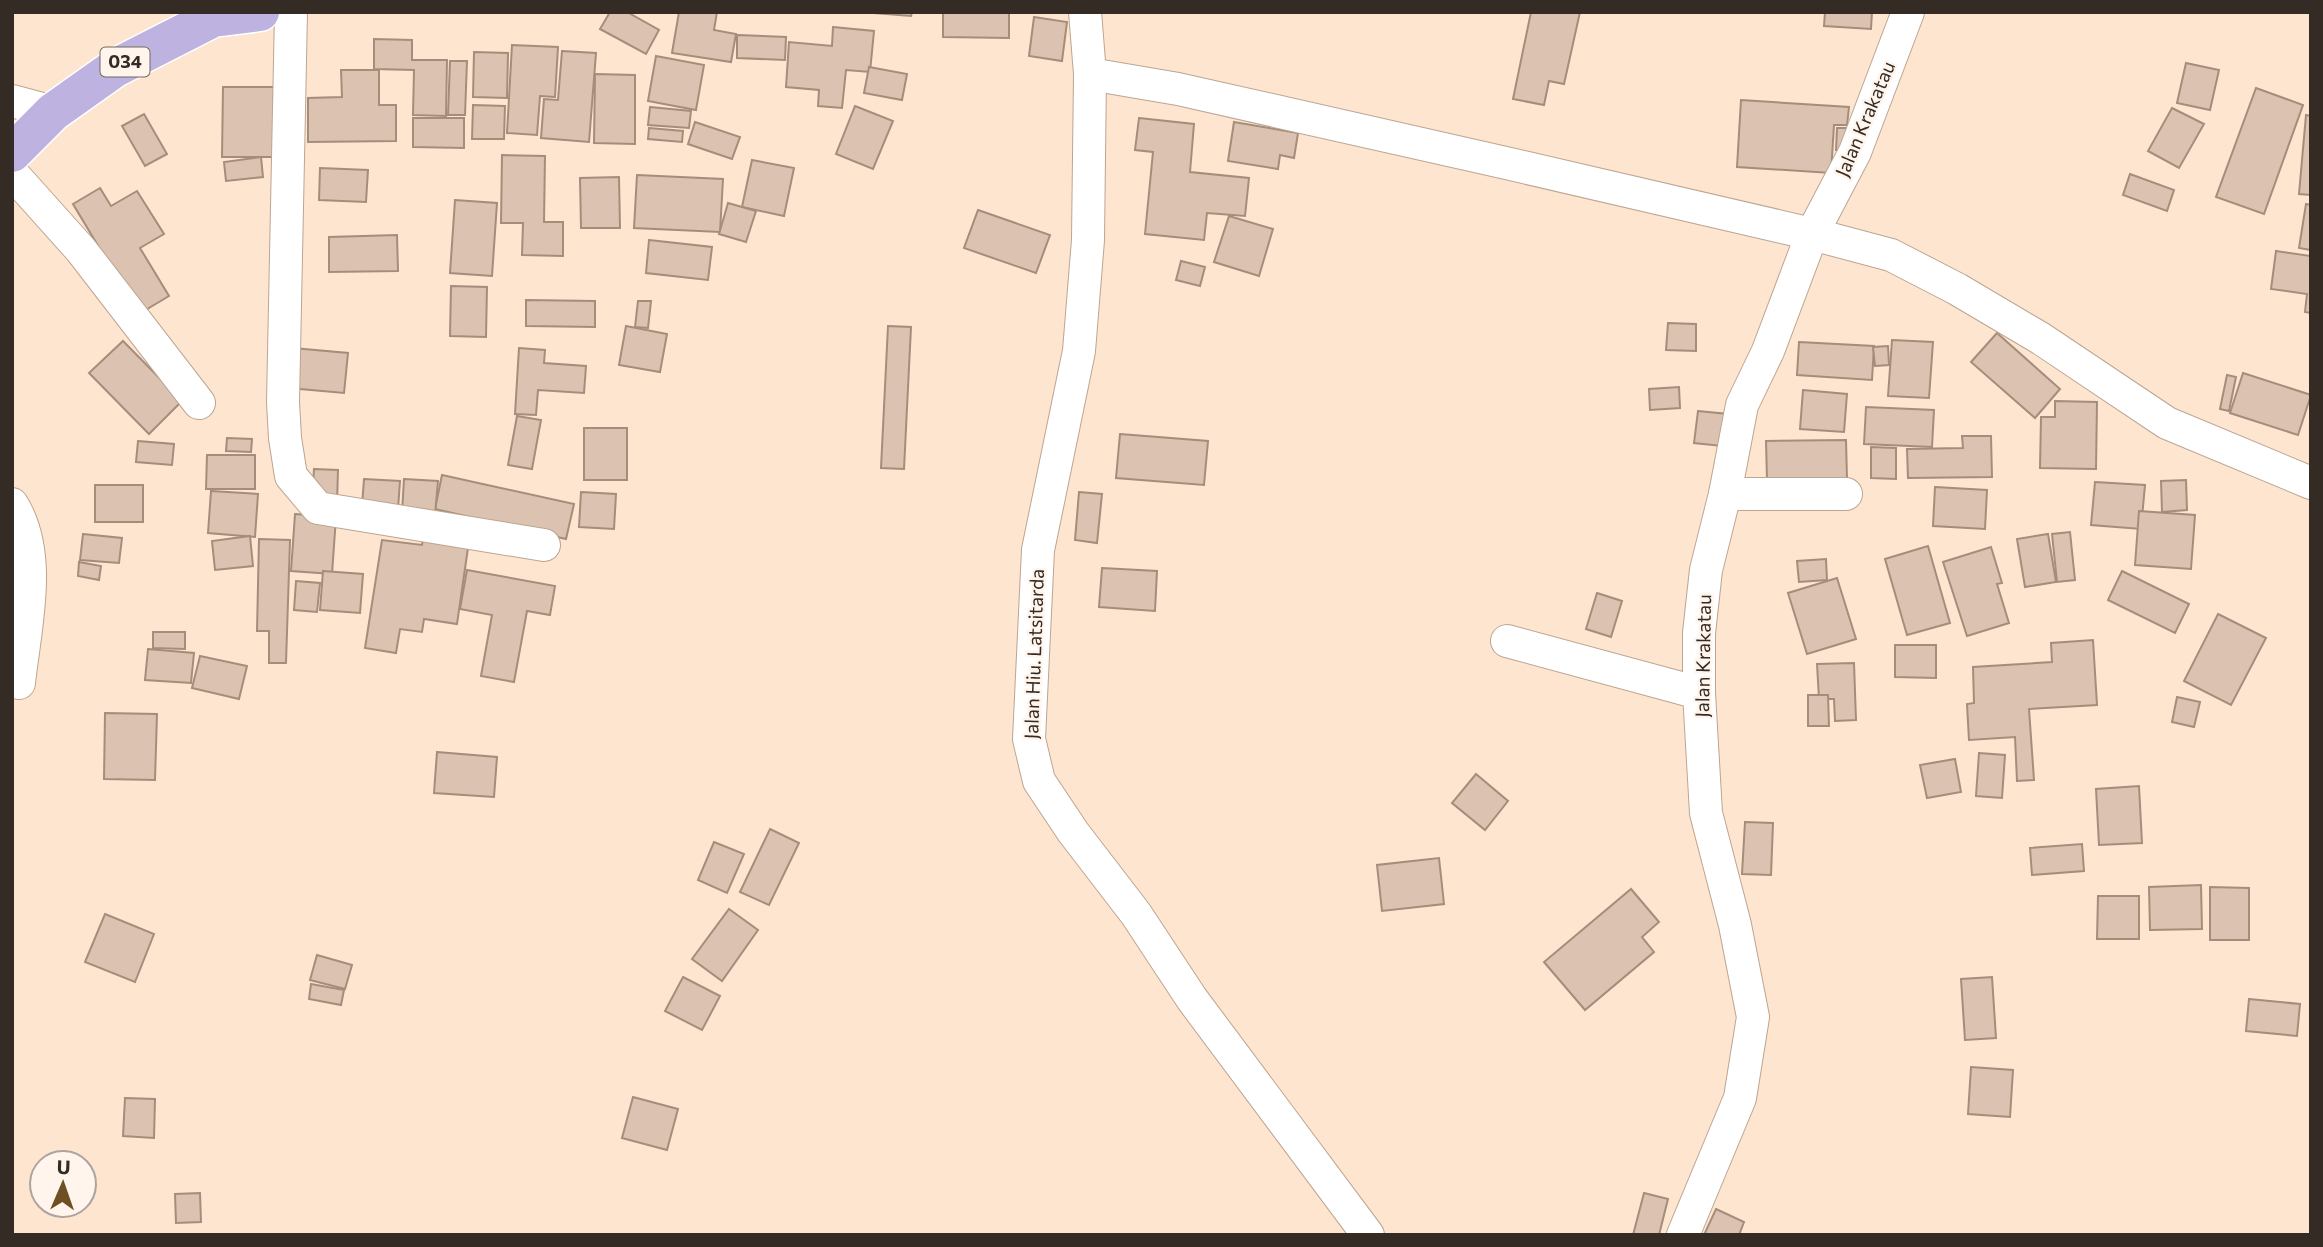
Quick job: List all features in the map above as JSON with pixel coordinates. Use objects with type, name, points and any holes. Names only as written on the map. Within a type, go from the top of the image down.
[{"type":"main road","name":"034","points":[[12,153],[53,112],[115,68],[213,18],[260,12]]},
{"type":"street","points":[[291,12],[283,402],[291,476],[318,508],[544,545]]},
{"type":"street","name":"Jalan Hiu. Latsitarda","points":[[1085,12],[1090,74],[1088,240],[1079,351],[1038,550],[1029,739],[1040,781],[1073,832],[1136,914],[1192,999],[1368,1235]]},
{"type":"street","name":"Jalan Krakatau","points":[[1683,1235],[1740,1098],[1754,1017],[1735,925],[1706,813],[1699,693],[1699,633],[1706,570],[1725,494],[1742,405],[1768,351],[1812,234],[1855,152],[1908,12]]},
{"type":"street","points":[[1090,74],[1178,89],[1812,234],[1891,255],[1957,289],[2040,338],[2167,423],[2311,483]]},
{"type":"street","points":[[12,101],[53,112]]},
{"type":"street","points":[[12,173],[80,250],[199,403]]},
{"type":"street","points":[[1725,494],[1846,494]]},
{"type":"street","points":[[12,504],[22,519],[31,573],[19,683]]},
{"type":"street","points":[[1507,641],[1699,693]]},
{"type":"building","points":[[610,12],[627,12],[659,30],[646,54],[600,29]]},
{"type":"building","points":[[679,12],[717,12],[714,30],[736,34],[731,62],[672,53]]},
{"type":"building","points":[[860,12],[912,12],[911,16]]},
{"type":"building","points":[[943,12],[1009,12],[1009,38],[943,37]]},
{"type":"building","points":[[1531,12],[1580,12],[1564,84],[1549,81],[1544,105],[1513,99]]},
{"type":"building","points":[[1825,12],[1872,12],[1871,29],[1824,26]]},
{"type":"building","points":[[1034,17],[1067,22],[1062,61],[1029,56]]},
{"type":"building","points":[[833,27],[874,31],[870,72],[846,70],[842,108],[818,106],[819,90],[786,87],[789,42],[832,46]]},
{"type":"building","points":[[737,35],[786,37],[785,60],[737,58]]},
{"type":"building","points":[[374,39],[412,40],[412,60],[447,60],[446,116],[413,115],[414,70],[374,69]]},
{"type":"building","points":[[512,45],[558,47],[555,97],[540,96],[537,135],[507,133]]},
{"type":"building","points":[[562,51],[596,53],[589,142],[541,138],[544,99],[558,100]]},
{"type":"building","points":[[474,52],[508,53],[507,98],[473,97]]},
{"type":"building","points":[[656,56],[704,65],[696,110],[648,101]]},
{"type":"building","points":[[450,61],[467,61],[465,115],[448,115]]},
{"type":"building","points":[[2186,63],[2219,70],[2210,110],[2177,103]]},
{"type":"building","points":[[869,67],[907,74],[902,100],[864,93]]},
{"type":"building","points":[[341,70],[379,70],[379,105],[396,105],[396,141],[308,142],[308,98],[342,97]]},
{"type":"building","points":[[595,74],[635,75],[635,144],[594,143]]},
{"type":"building","points":[[223,87],[275,87],[276,157],[222,157]]},
{"type":"building","points":[[2256,88],[2303,105],[2264,214],[2216,197]]},
{"type":"building","points":[[1741,100],[1849,107],[1847,125],[1834,125],[1831,173],[1737,167]]},
{"type":"building","points":[[473,105],[505,106],[504,139],[472,139]]},
{"type":"building","points":[[855,106],[893,121],[873,169],[836,154]]},
{"type":"building","points":[[650,107],[691,111],[689,128],[648,125]]},
{"type":"building","points":[[2172,108],[2204,124],[2179,168],[2148,151]]},
{"type":"building","points":[[144,114],[167,154],[145,166],[122,126]]},
{"type":"building","points":[[2306,115],[2311,116],[2311,195],[2299,194]]},
{"type":"building","points":[[413,118],[464,118],[464,148],[413,147]]},
{"type":"building","points":[[1139,118],[1194,124],[1190,172],[1249,178],[1245,216],[1207,213],[1204,240],[1145,234],[1153,152],[1135,150]]},
{"type":"building","points":[[695,122],[740,137],[732,159],[688,144]]},
{"type":"building","points":[[1234,122],[1298,133],[1294,158],[1280,155],[1278,169],[1228,161]]},
{"type":"building","points":[[649,128],[683,131],[682,142],[648,139]]},
{"type":"building","points":[[1837,128],[1849,128],[1849,150],[1836,150]]},
{"type":"building","points":[[502,155],[545,156],[544,222],[563,222],[563,256],[522,255],[523,223],[501,223]]},
{"type":"building","points":[[261,157],[263,177],[226,181],[224,162]]},
{"type":"building","points":[[752,160],[794,168],[784,216],[742,207]]},
{"type":"building","points":[[320,168],[368,170],[366,202],[319,200]]},
{"type":"building","points":[[2130,174],[2174,190],[2167,211],[2123,195]]},
{"type":"building","points":[[637,175],[723,179],[720,232],[634,228]]},
{"type":"building","points":[[619,177],[620,228],[581,228],[580,178]]},
{"type":"building","points":[[100,188],[111,206],[137,191],[164,234],[140,248],[169,296],[139,314],[73,204]]},
{"type":"building","points":[[455,200],[497,203],[492,276],[450,273]]},
{"type":"building","points":[[728,203],[756,211],[746,242],[719,234]]},
{"type":"building","points":[[2306,204],[2311,205],[2311,250],[2299,248]]},
{"type":"building","points":[[978,210],[1050,235],[1036,273],[964,248]]},
{"type":"building","points":[[1229,216],[1273,229],[1259,276],[1214,262]]},
{"type":"building","points":[[397,235],[398,271],[329,272],[329,237]]},
{"type":"building","points":[[649,240],[712,247],[708,280],[646,273]]},
{"type":"building","points":[[2276,251],[2311,256],[2311,313],[2305,312],[2307,294],[2271,289]]},
{"type":"building","points":[[1181,261],[1205,267],[1200,286],[1176,280]]},
{"type":"building","points":[[451,286],[487,287],[486,337],[450,336]]},
{"type":"building","points":[[526,300],[595,301],[595,327],[526,326]]},
{"type":"building","points":[[638,301],[651,301],[648,328],[635,327]]},
{"type":"building","points":[[1668,323],[1696,324],[1696,351],[1666,350]]},
{"type":"building","points":[[626,326],[667,334],[660,372],[619,365]]},
{"type":"building","points":[[888,326],[911,327],[904,469],[881,468]]},
{"type":"building","points":[[1997,333],[2060,389],[2035,418],[1971,362]]},
{"type":"building","points":[[1892,340],[1933,342],[1929,398],[1888,396]]},
{"type":"building","points":[[123,341],[182,401],[149,434],[89,373]]},
{"type":"building","points":[[1799,342],[1874,346],[1872,380],[1797,375]]},
{"type":"building","points":[[1888,346],[1889,365],[1875,366],[1873,347]]},
{"type":"building","points":[[293,348],[348,353],[344,393],[289,388]]},
{"type":"building","points":[[519,348],[545,350],[544,363],[586,366],[584,393],[538,390],[536,415],[515,414]]},
{"type":"building","points":[[2243,373],[2311,395],[2298,435],[2230,413]]},
{"type":"building","points":[[2227,375],[2236,377],[2229,411],[2220,409]]},
{"type":"building","points":[[1679,387],[1680,408],[1650,410],[1649,389]]},
{"type":"building","points":[[1803,390],[1847,394],[1844,432],[1800,429]]},
{"type":"building","points":[[2055,401],[2097,402],[2096,469],[2040,468],[2041,417],[2055,417]]},
{"type":"building","points":[[1866,407],[1934,410],[1932,447],[1864,444]]},
{"type":"building","points":[[1698,411],[1728,414],[1722,446],[1694,443]]},
{"type":"building","points":[[517,416],[541,420],[532,469],[508,465]]},
{"type":"building","points":[[584,428],[627,428],[627,480],[584,480]]},
{"type":"building","points":[[1120,434],[1208,441],[1204,485],[1116,478]]},
{"type":"building","points":[[1962,436],[1991,436],[1992,477],[1908,478],[1907,449],[1963,448]]},
{"type":"building","points":[[227,438],[252,439],[251,452],[226,451]]},
{"type":"building","points":[[1846,440],[1847,479],[1767,480],[1766,441]]},
{"type":"building","points":[[138,441],[174,444],[172,465],[136,462]]},
{"type":"building","points":[[1871,447],[1896,448],[1896,479],[1871,478]]},
{"type":"building","points":[[207,455],[255,455],[255,489],[206,489]]},
{"type":"building","points":[[314,469],[338,470],[337,502],[312,501]]},
{"type":"building","points":[[442,475],[574,504],[566,539],[435,509]]},
{"type":"building","points":[[364,479],[400,481],[398,509],[362,506]]},
{"type":"building","points":[[404,479],[438,481],[435,515],[402,513]]},
{"type":"building","points":[[2186,480],[2187,510],[2162,512],[2161,481]]},
{"type":"building","points":[[2095,482],[2145,485],[2141,529],[2091,525]]},
{"type":"building","points":[[95,485],[143,485],[143,522],[95,522]]},
{"type":"building","points":[[1935,487],[1987,490],[1985,529],[1933,526]]},
{"type":"building","points":[[211,491],[258,494],[255,537],[208,533]]},
{"type":"building","points":[[581,492],[616,494],[614,529],[579,527]]},
{"type":"building","points":[[1079,492],[1102,494],[1097,543],[1075,540]]},
{"type":"building","points":[[2139,511],[2195,515],[2191,569],[2135,565]]},
{"type":"building","points":[[295,514],[336,517],[332,574],[291,571]]},
{"type":"building","points":[[425,527],[470,534],[457,624],[424,619],[422,632],[400,629],[396,653],[365,648],[382,540],[422,545]]},
{"type":"building","points":[[2070,532],[2075,580],[2057,582],[2052,534]]},
{"type":"building","points":[[83,534],[122,538],[119,563],[80,560]]},
{"type":"building","points":[[2048,534],[2056,582],[2025,587],[2017,539]]},
{"type":"building","points":[[250,536],[253,566],[215,570],[212,541]]},
{"type":"building","points":[[259,539],[290,540],[286,663],[269,663],[269,631],[257,631]]},
{"type":"building","points":[[1928,546],[1950,623],[1907,635],[1885,559]]},
{"type":"building","points":[[1991,547],[2002,583],[1997,584],[2009,623],[1967,636],[1943,562]]},
{"type":"building","points":[[1826,559],[1827,580],[1799,582],[1797,561]]},
{"type":"building","points":[[79,562],[101,566],[99,580],[78,576]]},
{"type":"building","points":[[1102,568],[1157,571],[1155,611],[1099,607]]},
{"type":"building","points":[[467,570],[555,586],[550,615],[527,611],[514,682],[481,676],[492,615],[460,609]]},
{"type":"building","points":[[323,571],[363,574],[360,613],[320,610]]},
{"type":"building","points":[[2122,571],[2189,604],[2175,633],[2108,600]]},
{"type":"building","points":[[1837,578],[1856,639],[1807,654],[1788,593]]},
{"type":"building","points":[[296,581],[320,583],[317,612],[294,610]]},
{"type":"building","points":[[1597,593],[1622,601],[1611,637],[1586,629]]},
{"type":"building","points":[[2218,614],[2266,638],[2231,705],[2184,681]]},
{"type":"building","points":[[153,632],[185,632],[185,649],[153,648]]},
{"type":"building","points":[[2093,640],[2097,705],[2029,709],[2034,780],[2017,781],[2015,737],[1969,740],[1967,704],[1974,703],[1973,667],[2052,662],[2051,643]]},
{"type":"building","points":[[1895,645],[1936,645],[1936,678],[1895,677]]},
{"type":"building","points":[[148,649],[194,653],[191,683],[145,680]]},
{"type":"building","points":[[200,656],[247,666],[239,699],[192,688]]},
{"type":"building","points":[[1854,663],[1856,720],[1835,721],[1834,699],[1819,699],[1817,664]]},
{"type":"building","points":[[1808,695],[1828,695],[1829,726],[1808,726]]},
{"type":"building","points":[[2177,697],[2200,702],[2194,727],[2172,722]]},
{"type":"building","points":[[105,713],[157,714],[155,780],[104,779]]},
{"type":"building","points":[[437,752],[497,757],[494,797],[434,793]]},
{"type":"building","points":[[1979,753],[2005,755],[2002,798],[1976,796]]},
{"type":"building","points":[[1955,759],[1961,792],[1927,798],[1920,765]]},
{"type":"building","points":[[1476,774],[1508,801],[1485,830],[1452,803]]},
{"type":"building","points":[[2139,786],[2142,843],[2099,845],[2096,789]]},
{"type":"building","points":[[1745,822],[1773,823],[1771,875],[1742,874]]},
{"type":"building","points":[[770,829],[799,843],[769,905],[740,892]]},
{"type":"building","points":[[714,842],[744,854],[727,893],[698,880]]},
{"type":"building","points":[[2082,844],[2084,871],[2032,875],[2030,848]]},
{"type":"building","points":[[1439,858],[1444,904],[1382,911],[1377,865]]},
{"type":"building","points":[[2201,885],[2202,929],[2150,930],[2149,887]]},
{"type":"building","points":[[2210,887],[2249,888],[2249,940],[2210,940]]},
{"type":"building","points":[[1631,889],[1659,922],[1642,937],[1654,952],[1585,1010],[1544,962]]},
{"type":"building","points":[[2098,896],[2139,896],[2139,939],[2097,939]]},
{"type":"building","points":[[729,909],[758,930],[722,981],[692,959]]},
{"type":"building","points":[[105,914],[154,934],[135,982],[85,962]]},
{"type":"building","points":[[317,955],[352,965],[345,989],[310,980]]},
{"type":"building","points":[[683,977],[720,996],[702,1030],[665,1011]]},
{"type":"building","points":[[1992,977],[1996,1038],[1965,1040],[1961,979]]},
{"type":"building","points":[[311,984],[344,990],[341,1005],[309,999]]},
{"type":"building","points":[[2249,999],[2300,1004],[2297,1036],[2246,1031]]},
{"type":"building","points":[[1971,1067],[2013,1070],[2010,1117],[1968,1114]]},
{"type":"building","points":[[633,1097],[678,1109],[667,1150],[622,1138]]},
{"type":"building","points":[[125,1098],[155,1099],[154,1138],[123,1136]]},
{"type":"building","points":[[200,1193],[201,1222],[176,1223],[175,1194]]},
{"type":"building","points":[[1644,1193],[1668,1199],[1659,1235],[1633,1235]]},
{"type":"building","points":[[1716,1209],[1744,1222],[1739,1235],[1704,1235]]}]
